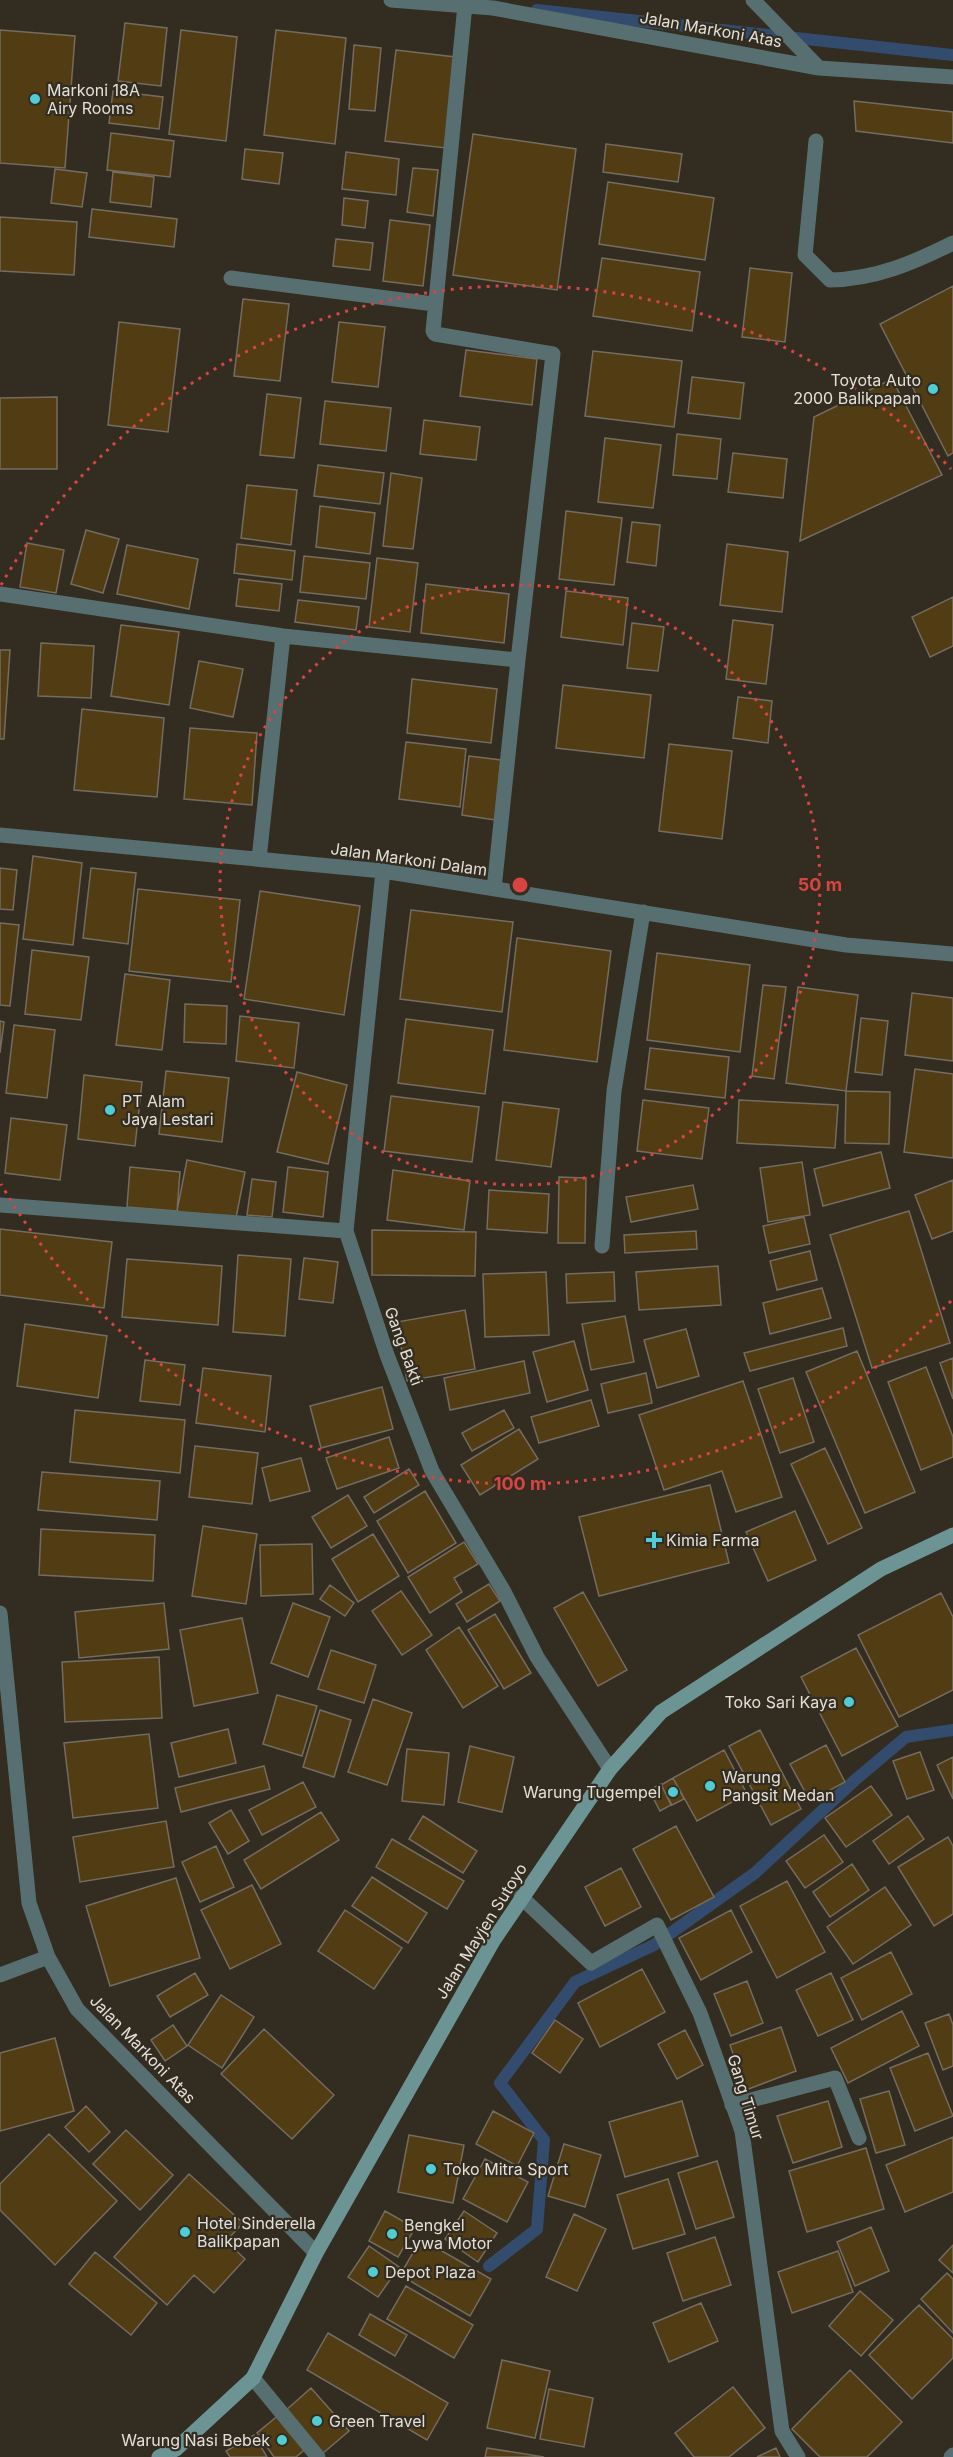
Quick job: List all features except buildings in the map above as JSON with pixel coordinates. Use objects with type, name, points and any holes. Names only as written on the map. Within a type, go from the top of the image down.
[{"type":"main road","name":"Jalan Mayjen Sutoyo","points":[[159,2457],[176,2449],[253,2378],[316,2253],[441,2030],[521,1897],[610,1769],[661,1712],[881,1569],[953,1535]]},
{"type":"street","name":"Jalan Markoni Atas","points":[[392,0],[470,2],[819,68],[953,76]]},
{"type":"street","points":[[753,0],[819,68]]},
{"type":"street","points":[[470,2],[432,326],[435,334],[553,354],[494,888]]},
{"type":"street","points":[[816,141],[806,255],[830,280],[858,279],[915,262],[953,243]]},
{"type":"street","points":[[231,278],[434,304]]},
{"type":"street","points":[[0,594],[283,636],[518,660]]},
{"type":"street","points":[[259,859],[283,636]]},
{"type":"street","name":"Jalan Markoni Dalam","points":[[0,835],[383,871],[846,945],[953,954]]},
{"type":"street","points":[[0,1205],[346,1231],[383,871]]},
{"type":"street","points":[[602,1246],[614,1091],[644,912]]},
{"type":"street","name":"Gang Bakti","points":[[346,1231],[387,1355],[432,1471],[503,1590],[537,1657],[610,1769]]},
{"type":"street","name":"Jalan Markoni Atas","points":[[0,1619],[29,1903],[48,1957],[77,2009],[316,2253]]},
{"type":"street","name":"Gang Timur","points":[[521,1897],[591,1963],[657,1924],[700,2013],[742,2131],[782,2431],[798,2457]]},
{"type":"street","points":[[0,1975],[48,1957]]},
{"type":"street","points":[[732,2104],[835,2078],[859,2138]]},
{"type":"street","points":[[253,2378],[318,2457]]},
{"type":"waterway","points":[[537,10],[953,55]]},
{"type":"waterway","points":[[489,2266],[537,2229],[544,2140],[500,2083],[575,1982],[654,1945],[755,1873],[855,1780],[906,1737],[953,1730]]},
{"type":"place","name":"Markoni 18A Airy Rooms","points":[[35,99]]},
{"type":"place","name":"Toyota Auto 2000 Balikpapan","points":[[933,389]]},
{"type":"place","name":"PT Alam Jaya Lestari","points":[[110,1110]]},
{"type":"place","name":"Kimia Farma","points":[[654,1540]]},
{"type":"place","name":"Toko Sari Kaya","points":[[849,1702]]},
{"type":"place","name":"Warung Pangsit Medan","points":[[710,1786]]},
{"type":"place","name":"Warung Tugempel","points":[[673,1792]]},
{"type":"place","name":"Toko Mitra Sport","points":[[431,2169]]},
{"type":"place","name":"Hotel Sinderella Balikpapan","points":[[185,2232]]},
{"type":"place","name":"Bengkel Lywa Motor","points":[[392,2234]]},
{"type":"place","name":"Depot Plaza","points":[[373,2272]]},
{"type":"place","name":"Green Travel","points":[[317,2421]]},
{"type":"place","name":"Warung Nasi Bebek","points":[[282,2440]]}]
